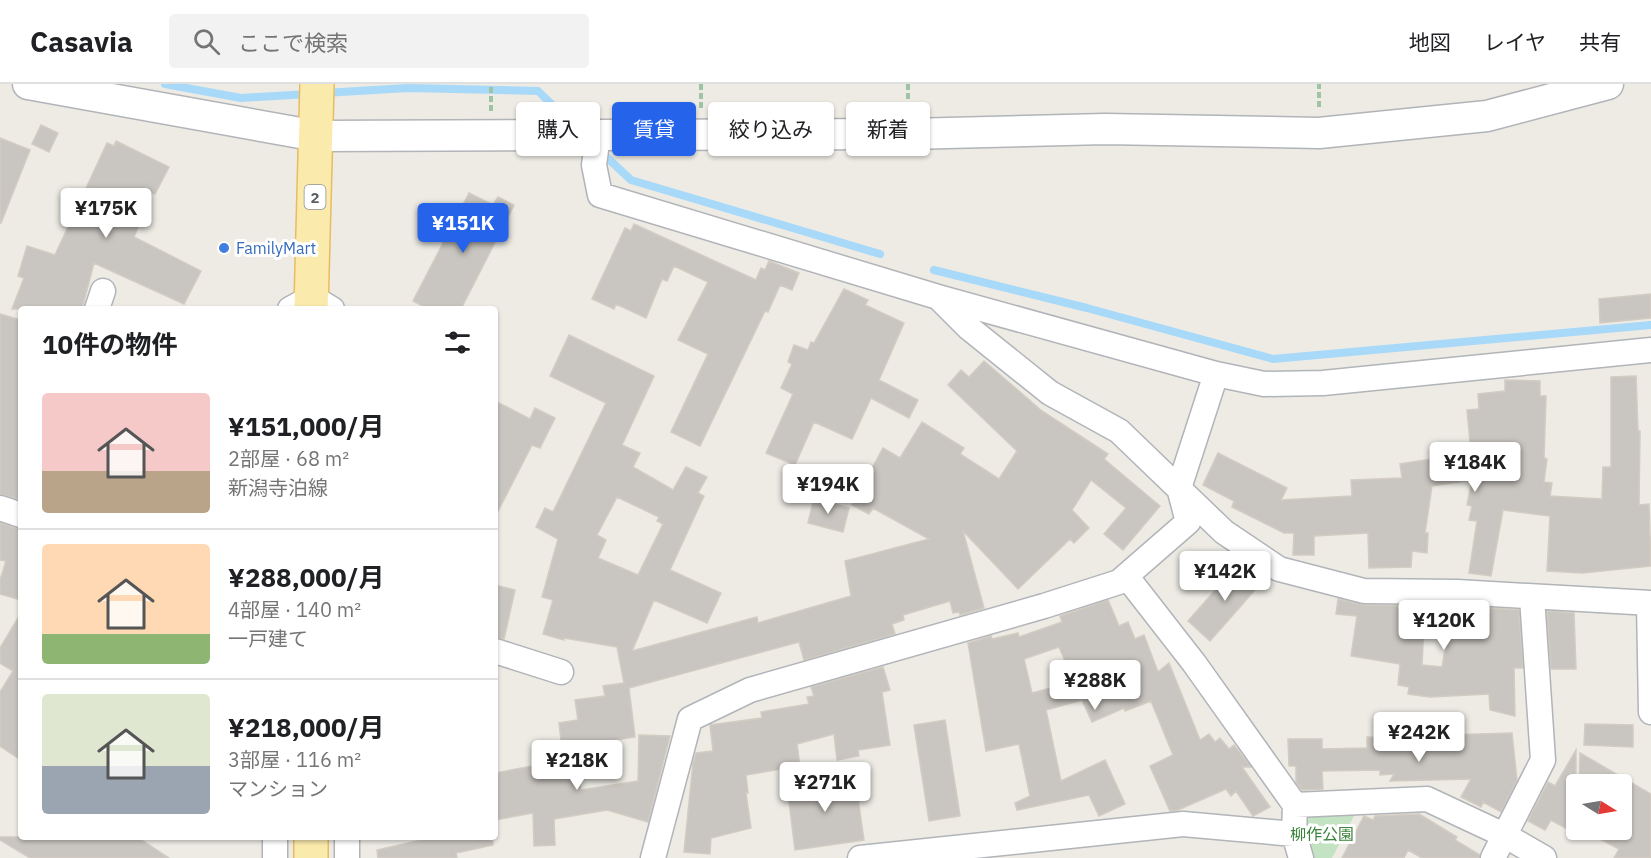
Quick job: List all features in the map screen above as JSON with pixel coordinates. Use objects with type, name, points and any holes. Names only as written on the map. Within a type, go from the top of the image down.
[{"type":"main road","name":"2","points":[[311,306],[317,84]]},
{"type":"main road","points":[[311,840],[311,858]]},
{"type":"street","points":[[28,84],[317,136],[516,135]]},
{"type":"street","points":[[600,135],[908,134],[1105,129],[1318,133],[1487,116],[1608,84]]},
{"type":"street","points":[[595,156],[594,165],[600,195],[939,297],[1216,374],[1264,384],[1323,383],[1651,350]]},
{"type":"street","points":[[939,297],[969,328],[1050,393],[1119,431],[1224,532],[1278,569],[1364,591],[1457,592],[1650,603],[1651,712]]},
{"type":"street","points":[[653,858],[690,719],[750,690],[1044,606],[1127,577],[1188,522],[1179,488],[1216,374]]},
{"type":"street","points":[[0,508],[18,514]]},
{"type":"street","points":[[1127,577],[1194,663],[1295,805],[1294,834],[1301,858]]},
{"type":"street","points":[[1493,858],[1543,760],[1532,597]]},
{"type":"street","points":[[498,652],[561,672]]},
{"type":"street","points":[[1295,805],[1427,799],[1506,836],[1544,858]]},
{"type":"street","points":[[860,858],[1183,824],[1294,834]]},
{"type":"street","points":[[275,840],[275,858]]},
{"type":"street","points":[[347,840],[347,858]]},
{"type":"green space","name":"柳作公園","points":[[1356,812],[1332,858],[1312,858],[1301,828],[1311,815]]},
{"type":"building","points":[[41,125],[58,133],[49,152],[32,144]]},
{"type":"building","points":[[0,138],[30,150],[1,223],[0,223]]},
{"type":"building","points":[[116,141],[169,167],[155,194],[152,193],[134,237],[201,271],[184,304],[94,263],[83,306],[18,306],[18,309],[12,309],[24,278],[18,276],[27,246],[55,255],[107,143],[114,146]]},
{"type":"building","points":[[469,193],[493,205],[498,197],[514,205],[463,306],[422,306],[413,301]]},
{"type":"building","points":[[634,224],[756,280],[761,268],[765,270],[769,261],[799,273],[792,290],[780,285],[768,312],[765,311],[700,446],[671,432],[708,354],[678,340],[708,282],[674,266],[667,281],[662,279],[646,318],[616,304],[614,309],[592,299],[625,228],[631,231]]},
{"type":"building","points":[[844,289],[868,300],[865,305],[904,323],[879,380],[918,400],[909,418],[871,398],[852,439],[814,422],[795,465],[766,453],[793,394],[781,388],[792,364],[788,362],[794,345],[808,350],[811,342],[814,343]]},
{"type":"building","points":[[1651,294],[1651,318],[1600,323],[1599,299]]},
{"type":"building","points":[[0,314],[18,319],[18,499],[0,494]]},
{"type":"building","points":[[569,335],[654,376],[622,445],[640,453],[633,467],[673,490],[686,467],[707,477],[698,493],[704,496],[670,570],[721,593],[707,623],[654,600],[632,651],[757,617],[758,623],[851,596],[845,561],[929,539],[873,508],[869,514],[852,505],[883,448],[900,458],[922,422],[964,448],[960,454],[999,479],[1017,451],[948,385],[961,370],[969,377],[984,361],[1042,411],[1108,454],[1104,459],[1160,506],[1123,550],[1104,534],[1126,508],[1091,480],[1072,510],[1089,528],[1074,543],[1070,539],[1018,589],[963,531],[984,608],[960,615],[959,612],[953,613],[950,601],[903,615],[904,620],[892,624],[895,634],[804,660],[799,642],[629,688],[635,737],[562,749],[559,723],[578,720],[575,700],[605,696],[603,686],[624,683],[617,647],[564,638],[564,640],[543,634],[553,600],[542,597],[558,539],[536,527],[545,508],[553,512],[606,403],[550,376]],"holes":[[[617,497],[659,517],[657,521],[663,524],[638,575],[598,558],[606,540],[597,535]]]},
{"type":"building","points":[[1636,376],[1638,431],[1640,431],[1639,505],[1649,504],[1651,566],[1582,573],[1547,571],[1550,516],[1503,510],[1491,576],[1469,573],[1477,521],[1469,520],[1472,506],[1467,505],[1472,480],[1432,486],[1425,533],[1428,533],[1427,553],[1412,551],[1411,567],[1369,568],[1368,533],[1314,536],[1314,555],[1293,555],[1294,533],[1284,533],[1232,507],[1234,501],[1203,485],[1218,453],[1287,488],[1281,500],[1352,496],[1351,480],[1402,478],[1400,464],[1471,453],[1467,410],[1479,409],[1478,394],[1505,391],[1505,380],[1540,381],[1540,396],[1546,396],[1544,458],[1547,459],[1544,482],[1552,483],[1550,496],[1602,499],[1603,467],[1611,467],[1611,377]]},
{"type":"building","points":[[498,403],[530,419],[535,408],[555,418],[540,448],[532,445],[498,511]]},
{"type":"building","points":[[814,498],[849,508],[843,532],[808,523]]},
{"type":"building","points":[[0,523],[18,528],[18,599],[0,594],[0,580],[6,561],[0,560]]},
{"type":"building","points":[[1240,562],[1262,582],[1210,641],[1188,621]]},
{"type":"building","points":[[498,586],[515,590],[504,639],[498,638]]},
{"type":"building","points":[[1338,599],[1364,605],[1425,606],[1422,665],[1442,667],[1451,613],[1489,611],[1489,608],[1519,610],[1523,668],[1514,668],[1515,716],[1490,710],[1489,694],[1430,697],[1408,694],[1409,687],[1398,685],[1400,664],[1351,656],[1357,616],[1336,614]]},
{"type":"building","points":[[1108,600],[1119,626],[1128,622],[1135,639],[1144,635],[1158,672],[1169,663],[1200,740],[1209,734],[1215,742],[1220,738],[1229,749],[1234,745],[1251,767],[1242,767],[1270,807],[1253,816],[1236,791],[1231,796],[1226,789],[1178,810],[1170,811],[1150,766],[1173,755],[1151,701],[1125,711],[1124,708],[1092,722],[1082,700],[1046,710],[1061,781],[1105,760],[1125,804],[1099,816],[1089,795],[1017,810],[1015,803],[1030,796],[1019,744],[986,751],[968,643],[991,636],[992,639],[1018,633],[1019,637],[1062,622],[1060,616]],"holes":[[[1059,647],[1074,682],[1032,693],[1024,659]]]},
{"type":"building","points":[[1547,611],[1574,613],[1576,669],[1551,669]]},
{"type":"building","points":[[18,618],[18,758],[0,746],[0,692],[13,671],[0,663],[0,648]]},
{"type":"building","points":[[883,667],[890,690],[882,692],[890,745],[858,750],[859,756],[837,760],[834,734],[797,744],[800,766],[746,775],[751,828],[711,838],[710,854],[684,852],[693,763],[696,753],[713,751],[710,725],[762,718],[761,712],[809,704],[807,697],[814,696],[811,687]]},
{"type":"building","points":[[945,720],[960,816],[929,821],[914,725]]},
{"type":"building","points":[[1585,724],[1633,725],[1633,747],[1584,745]]},
{"type":"building","points":[[1512,733],[1517,780],[1501,812],[1483,802],[1481,807],[1461,797],[1471,779],[1390,781],[1394,774],[1380,775],[1380,770],[1322,771],[1323,789],[1302,790],[1296,782],[1296,766],[1289,766],[1288,739],[1322,739],[1322,749],[1367,748],[1367,737],[1448,739],[1448,735]]},
{"type":"building","points":[[639,735],[670,736],[648,822],[607,810],[554,819],[555,845],[534,846],[533,813],[498,819],[498,772],[533,766],[533,763],[577,761],[581,790],[638,781]]},
{"type":"building","points":[[1576,750],[1576,774],[1566,774],[1566,828],[1551,820],[1545,830],[1528,821],[1548,782],[1555,786]]},
{"type":"building","points":[[1580,753],[1616,774],[1579,774]]},
{"type":"building","points":[[855,777],[864,840],[795,850],[787,786]]},
{"type":"building","points":[[1632,783],[1651,794],[1651,858],[1614,858],[1619,849],[1602,840],[1632,840]]},
{"type":"building","points":[[1419,814],[1457,837],[1455,840],[1480,855],[1479,858],[1422,858],[1408,850],[1404,858],[1342,858],[1364,816],[1373,820],[1375,816]]},
{"type":"building","points":[[0,837],[18,837],[18,840],[142,840],[169,858],[30,858],[0,840]]},
{"type":"building","points":[[421,840],[492,840],[493,845],[456,853],[457,858],[378,858],[377,850]]},
{"type":"waterway","points":[[165,84],[241,98],[309,94]]},
{"type":"waterway","points":[[324,93],[408,88],[538,91],[549,102]]},
{"type":"waterway","points":[[600,151],[631,180],[880,254]]},
{"type":"waterway","points":[[934,270],[1087,308],[1273,359],[1651,325]]},
{"type":"place","name":"FamilyMart","points":[[224,248]]}]
